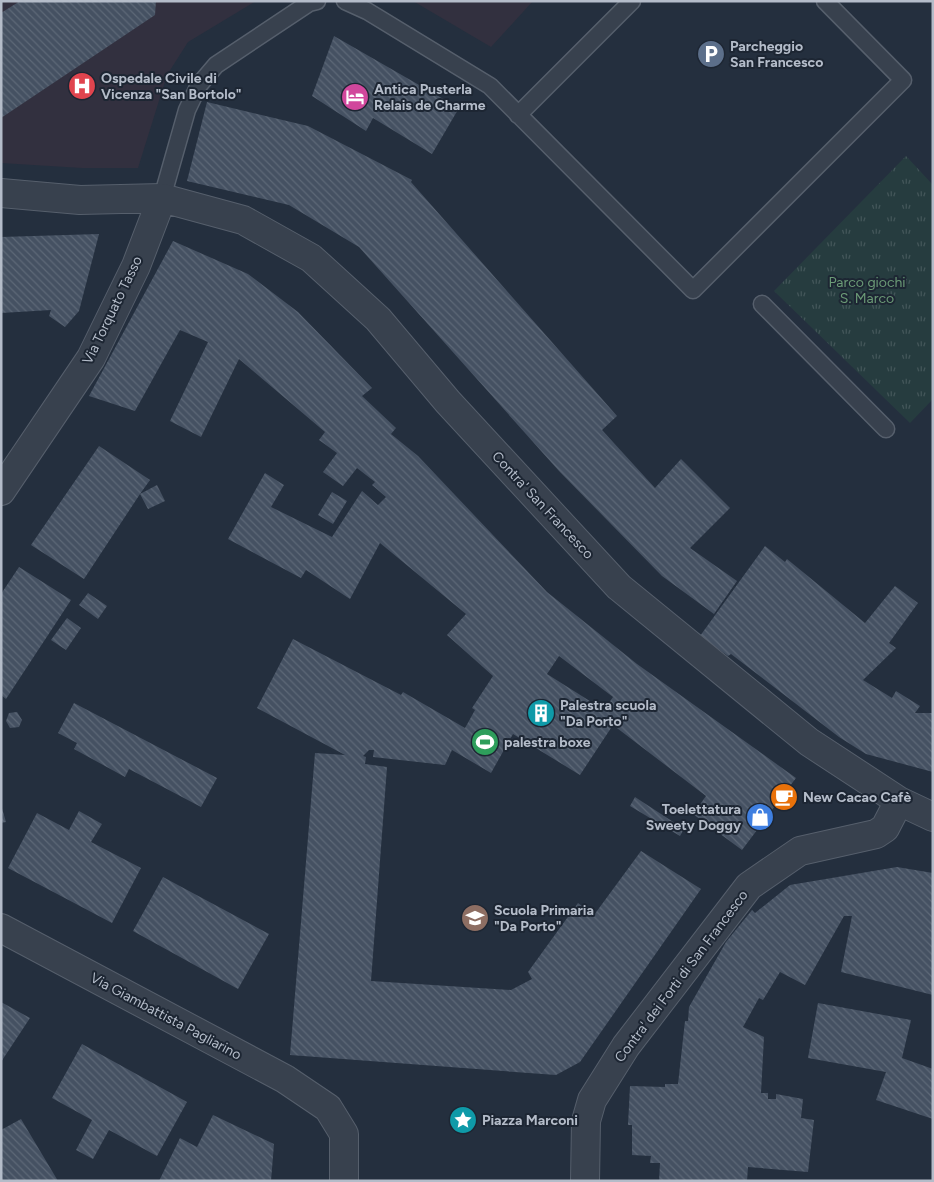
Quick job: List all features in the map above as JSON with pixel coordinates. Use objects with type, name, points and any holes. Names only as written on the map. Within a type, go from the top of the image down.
[{"type":"street","name":"Contra' San Francesco","points":[[1,193],[80,200],[162,198],[243,220],[311,258],[378,319],[448,402],[619,587],[809,742],[899,801],[933,817]]},
{"type":"street","name":"Via Torquato Tasso","points":[[1,491],[91,358],[136,266],[162,198]]},
{"type":"street","name":"Contra' dei Forti di San Francesco","points":[[585,1181],[586,1121],[592,1100],[607,1074],[679,975],[749,886],[800,851],[876,834],[885,828],[899,801]]},
{"type":"street","name":"Via Giambattista Pagliarino","points":[[1,928],[285,1079],[328,1108],[344,1134],[344,1181]]},
{"type":"lane","points":[[162,198],[186,110],[199,85],[216,65],[309,3],[317,1]]},
{"type":"lane","points":[[345,1],[366,11],[490,86],[693,290],[903,80],[825,1]]},
{"type":"lane","points":[[518,115],[632,1]]},
{"type":"lane","points":[[762,304],[886,429]]},
{"type":"shaded area","name":"Ospedale Civile di Vicenza \"San Bortolo\"","points":[[1,1],[256,1],[188,42],[167,75],[138,168],[82,168],[1,163]]},
{"type":"shaded area","points":[[413,1],[533,1],[491,47]]},
{"type":"green space","name":"Parco giochi S. Marco","points":[[906,156],[933,185],[933,399],[910,423],[774,291]]},
{"type":"building","points":[[20,1],[156,1],[155,15],[1,118],[1,13]]},
{"type":"building","points":[[334,36],[459,108],[432,154],[373,118],[366,131],[312,96]]},
{"type":"building","points":[[207,102],[308,126],[412,180],[411,182],[617,416],[602,430],[655,488],[681,459],[730,508],[690,548],[737,581],[714,614],[662,576],[559,471],[359,247],[289,205],[187,181]]},
{"type":"building","points":[[99,234],[79,311],[65,327],[49,316],[51,310],[1,313],[1,237]]},
{"type":"building","points":[[173,241],[248,274],[298,312],[372,388],[362,396],[396,428],[391,434],[418,456],[547,592],[637,664],[796,778],[742,850],[693,814],[706,796],[613,725],[580,775],[513,734],[491,773],[452,750],[445,765],[373,757],[374,750],[369,750],[363,756],[366,757],[365,764],[387,767],[371,981],[511,990],[532,979],[528,972],[578,903],[594,915],[641,851],[701,889],[580,1062],[556,1075],[290,1055],[315,753],[345,755],[257,708],[293,639],[401,695],[403,692],[465,728],[475,710],[472,708],[493,676],[447,635],[466,614],[380,543],[350,599],[306,570],[301,578],[228,539],[265,473],[284,485],[271,507],[332,537],[362,491],[378,505],[386,497],[372,485],[375,482],[357,468],[343,486],[323,472],[337,453],[319,440],[325,432],[239,359],[201,437],[170,421],[208,342],[180,330],[135,411],[89,396]],"holes":[[[559,656],[613,697],[604,710],[547,674]]]},
{"type":"building","points":[[99,446],[150,480],[84,579],[31,545]]},
{"type":"building","points":[[157,485],[165,501],[148,509],[140,494]]},
{"type":"building","points":[[332,492],[347,501],[333,524],[318,515]]},
{"type":"building","points":[[765,546],[785,562],[787,559],[865,623],[895,586],[918,603],[889,643],[896,648],[863,680],[892,698],[896,691],[920,706],[915,713],[933,713],[933,772],[866,754],[839,737],[731,654],[728,656],[700,636]]},
{"type":"building","points":[[19,567],[71,600],[6,699],[1,695],[1,594]]},
{"type":"building","points":[[88,593],[107,606],[98,619],[79,605]]},
{"type":"building","points":[[67,618],[81,628],[66,650],[51,640]]},
{"type":"building","points":[[74,703],[217,778],[201,807],[129,769],[125,777],[74,749],[77,743],[58,733]]},
{"type":"building","points":[[17,712],[22,720],[19,727],[10,728],[6,721],[9,713]]},
{"type":"building","points":[[635,797],[684,829],[680,836],[630,806]]},
{"type":"building","points":[[1,805],[6,822],[1,823]]},
{"type":"building","points":[[79,811],[102,824],[91,842],[141,868],[112,923],[8,868],[37,813],[69,830]]},
{"type":"building","points":[[897,867],[933,873],[933,995],[841,972],[852,916],[844,916],[805,985],[780,972],[763,1000],[759,998],[743,1027],[764,1037],[761,1093],[768,1093],[768,1099],[776,1099],[776,1094],[803,1099],[801,1118],[814,1120],[808,1172],[748,1167],[747,1181],[659,1181],[660,1163],[650,1163],[651,1156],[632,1155],[632,1125],[628,1125],[630,1086],[665,1087],[665,1084],[678,1084],[685,1021],[688,1021],[689,1007],[726,942],[752,910],[755,913],[790,885]]},
{"type":"building","points":[[163,877],[269,934],[238,989],[133,931]]},
{"type":"building","points":[[1,1002],[30,1018],[1,1062]]},
{"type":"building","points":[[818,1003],[911,1020],[902,1058],[933,1069],[933,1119],[876,1100],[886,1072],[808,1058]]},
{"type":"building","points":[[82,1044],[187,1102],[157,1156],[109,1130],[93,1159],[76,1150],[92,1120],[52,1098]]},
{"type":"building","points":[[213,1115],[274,1144],[271,1181],[159,1181],[180,1138],[197,1147]]},
{"type":"building","points":[[21,1119],[58,1181],[1,1181],[1,1130]]},
{"type":"place","name":"Parcheggio San Francesco","points":[[711,54]]},
{"type":"place","name":"Ospedale Civile di Vicenza \"San Bortolo\"","points":[[82,86]]},
{"type":"place","name":"Antica Pusterla Relais de Charme","points":[[355,97]]},
{"type":"place","name":"Palestra scuola \"Da Porto\"","points":[[541,713]]},
{"type":"place","name":"palestra boxe","points":[[485,742]]},
{"type":"place","name":"New Cacao Cafè","points":[[784,797]]},
{"type":"place","name":"Toelettatura Sweety Doggy","points":[[760,817]]},
{"type":"place","name":"Scuola Primaria \"Da Porto\"","points":[[475,918]]},
{"type":"place","name":"Piazza Marconi","points":[[463,1120]]}]
